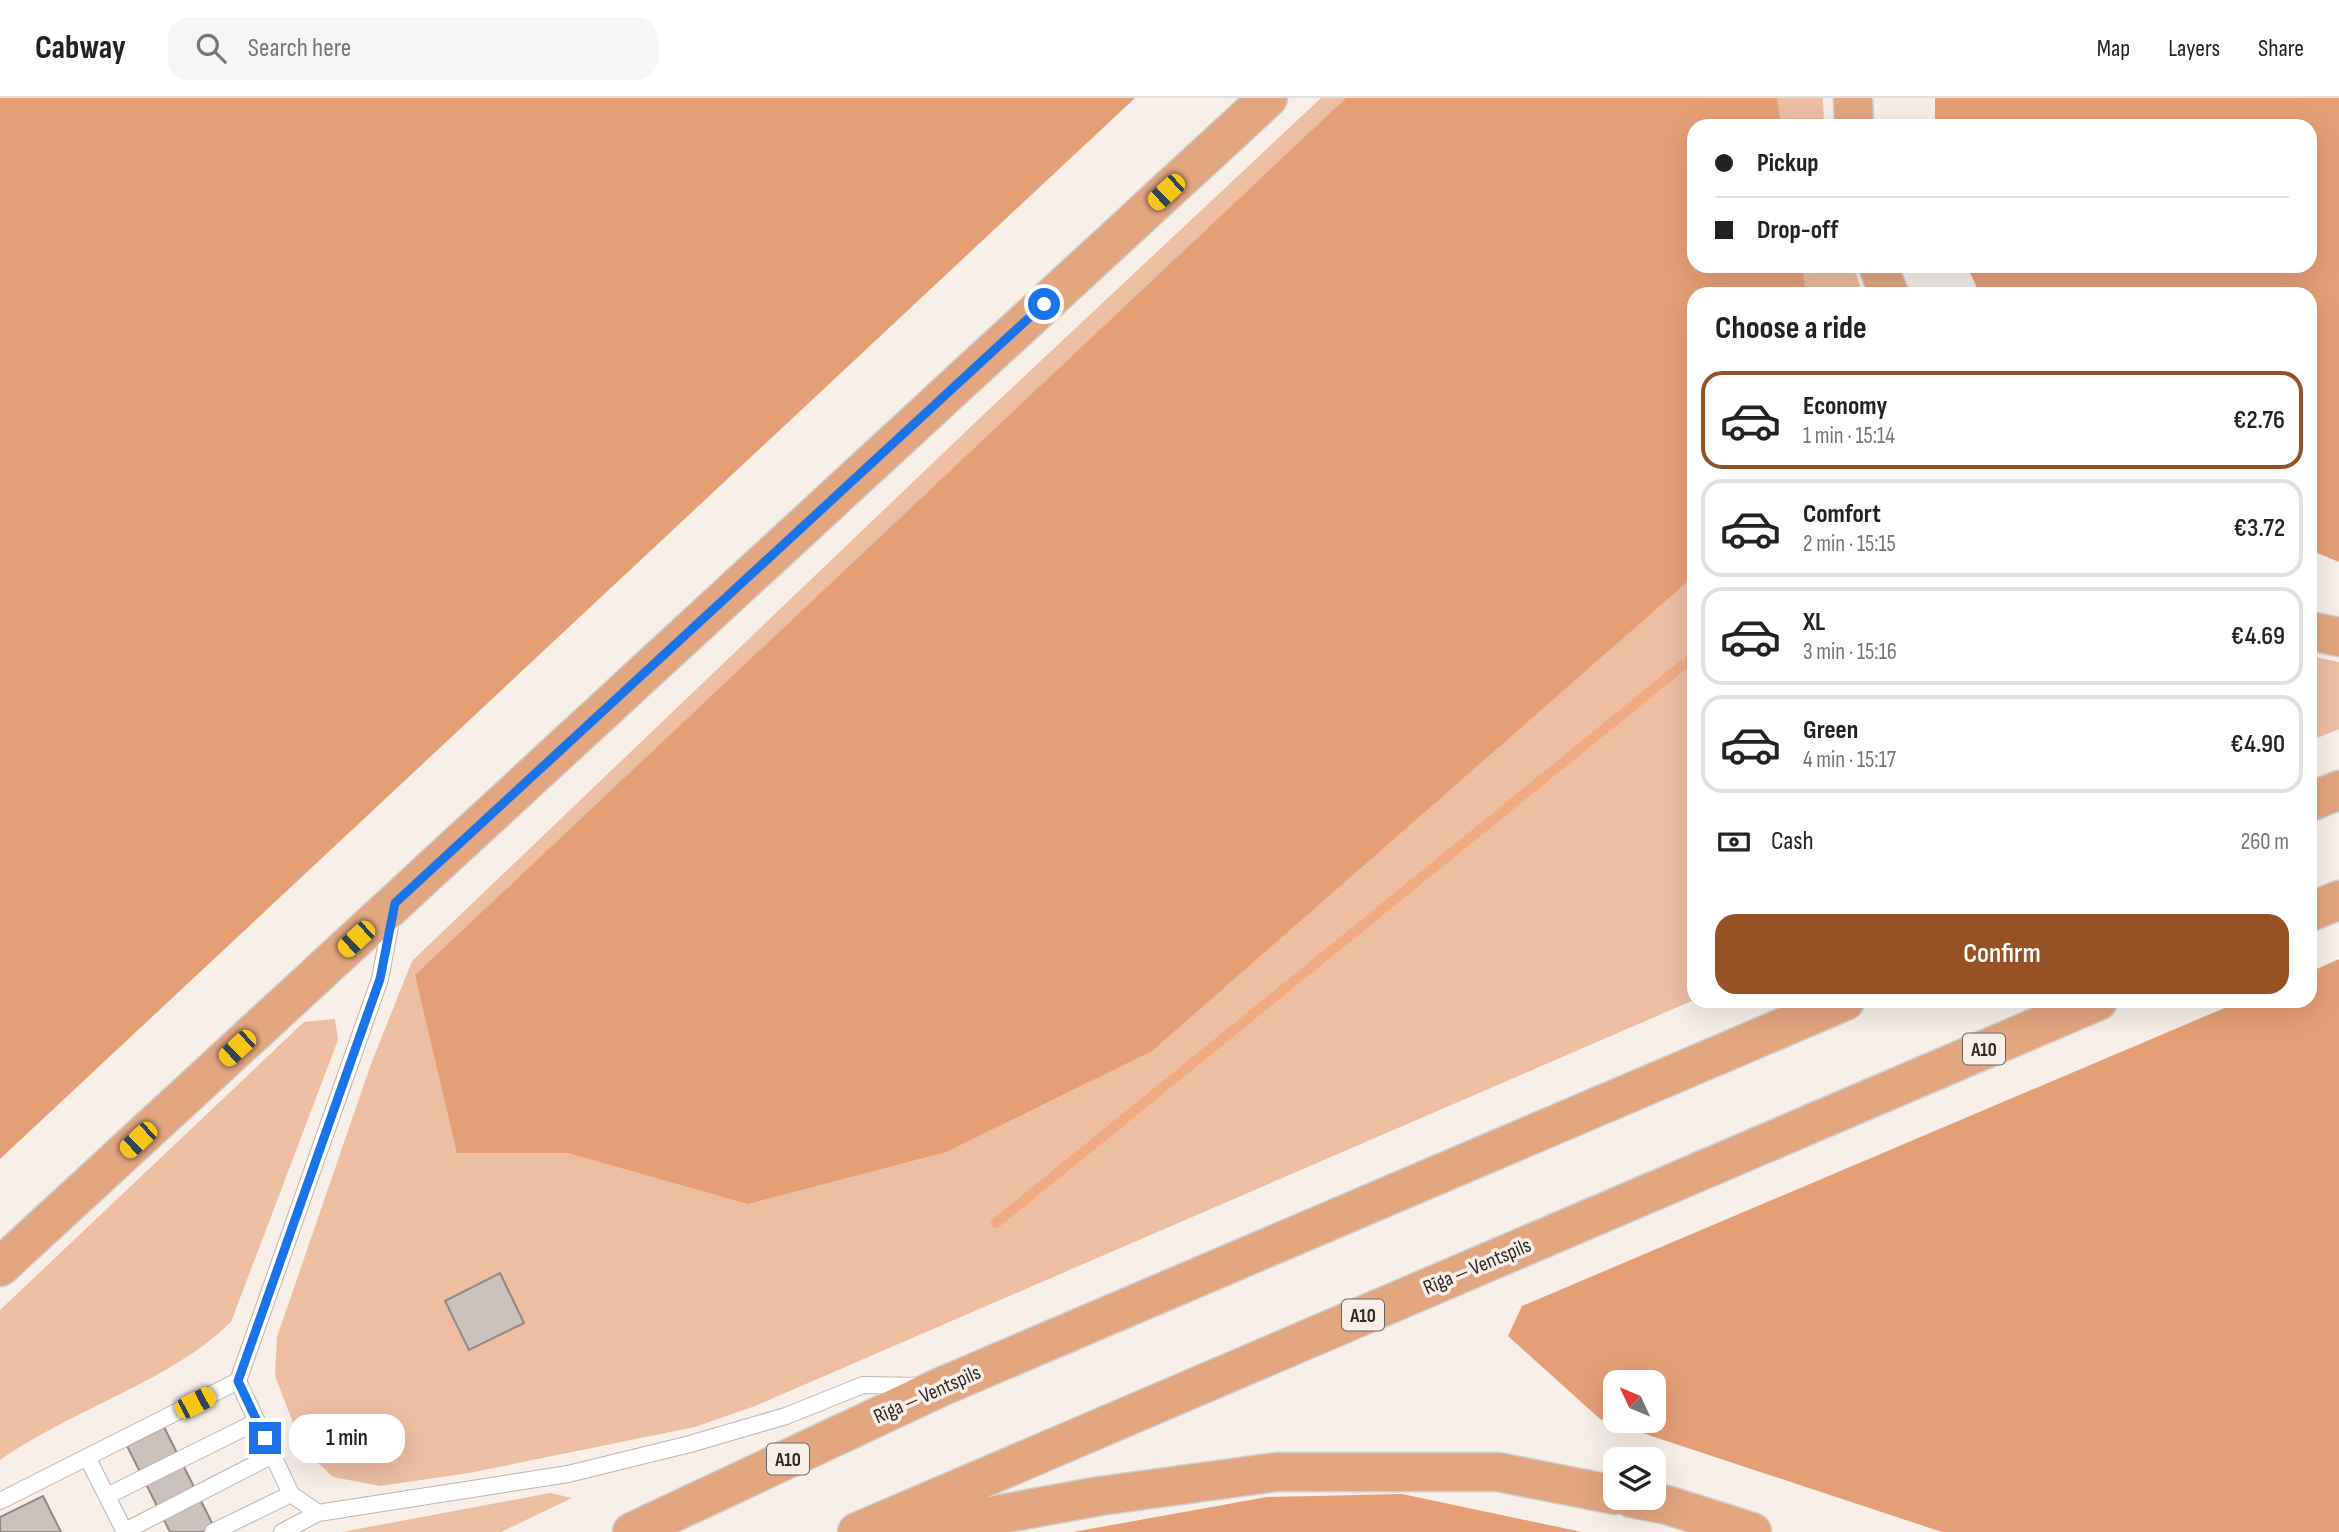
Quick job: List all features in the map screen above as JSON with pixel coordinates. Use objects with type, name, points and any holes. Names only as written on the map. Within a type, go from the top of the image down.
[{"type":"highway","points":[[0,1267],[1268,98]]},
{"type":"highway","points":[[1853,98],[1854,119]]},
{"type":"highway","points":[[2317,632],[2339,637]]},
{"type":"highway","points":[[2317,799],[2339,790]]},
{"type":"highway","points":[[2317,909],[2339,900]]},
{"type":"highway","name":"Rīga — Ventspils","points":[[632,1532],[943,1386],[1829,1008]]},
{"type":"highway","name":"Rīga — Ventspils","points":[[857,1532],[2082,1008]]},
{"type":"highway","points":[[903,1532],[1100,1496],[1277,1472],[1498,1472],[1603,1493]]},
{"type":"highway","points":[[1666,1505],[1752,1532]]},
{"type":"lane","points":[[318,1513],[291,1494],[238,1381],[380,979],[395,903]]},
{"type":"lane","points":[[0,1501],[238,1381]]},
{"type":"lane","points":[[282,1532],[318,1513],[568,1474],[690,1444],[786,1416],[863,1385],[943,1386]]},
{"type":"lane","points":[[107,1496],[256,1422]]},
{"type":"lane","points":[[87,1457],[125,1531],[273,1455]]},
{"type":"lane","points":[[213,1532],[291,1494]]},
{"type":"shaded area","points":[[0,98],[1135,98],[0,1159]]},
{"type":"shaded area","points":[[1321,98],[1823,98],[1824,119],[1687,119],[1687,273],[1856,273],[1860,287],[1687,287],[1687,1003],[755,1406],[695,1427],[469,1473],[380,1486],[333,1477],[303,1449],[275,1376],[277,1337],[371,1064],[412,961],[983,415]]},
{"type":"shaded area","points":[[1346,98],[1777,98],[1780,119],[1687,119],[1687,273],[1803,273],[1805,287],[1687,287],[1687,582],[1152,1051],[946,1152],[748,1204],[568,1153],[457,1153],[415,975]]},
{"type":"shaded area","points":[[1935,98],[2339,98],[2339,562],[2317,553],[2317,287],[1977,287],[1970,273],[2317,273],[2317,119],[1935,119]]},
{"type":"shaded area","points":[[2317,657],[2339,662],[2339,729],[2317,738]]},
{"type":"shaded area","points":[[2339,959],[2339,1532],[1942,1532],[1642,1433],[1666,1433],[1666,1370],[1603,1370],[1603,1420],[1600,1419],[1508,1336],[1522,1306],[2224,1008],[2317,1008],[2317,969]]},
{"type":"shaded area","points":[[335,1019],[338,1040],[231,1322],[207,1343],[180,1361],[28,1442],[0,1460],[0,1310],[304,1022]]},
{"type":"shaded area","points":[[550,1493],[572,1498],[501,1532],[342,1532]]},
{"type":"shaded area","points":[[1402,1494],[1582,1532],[1073,1532],[1267,1497]]},
{"type":"building","points":[[500,1273],[524,1323],[469,1350],[445,1301]]},
{"type":"building","points":[[164,1427],[215,1532],[170,1532],[127,1446]]},
{"type":"building","points":[[43,1496],[61,1532],[0,1532],[0,1517]]},
{"type":"waterway","points":[[996,1223],[1687,662]]},
{"type":"route","points":[[265,1438],[238,1381],[380,979],[395,903],[1044,304]]}]
